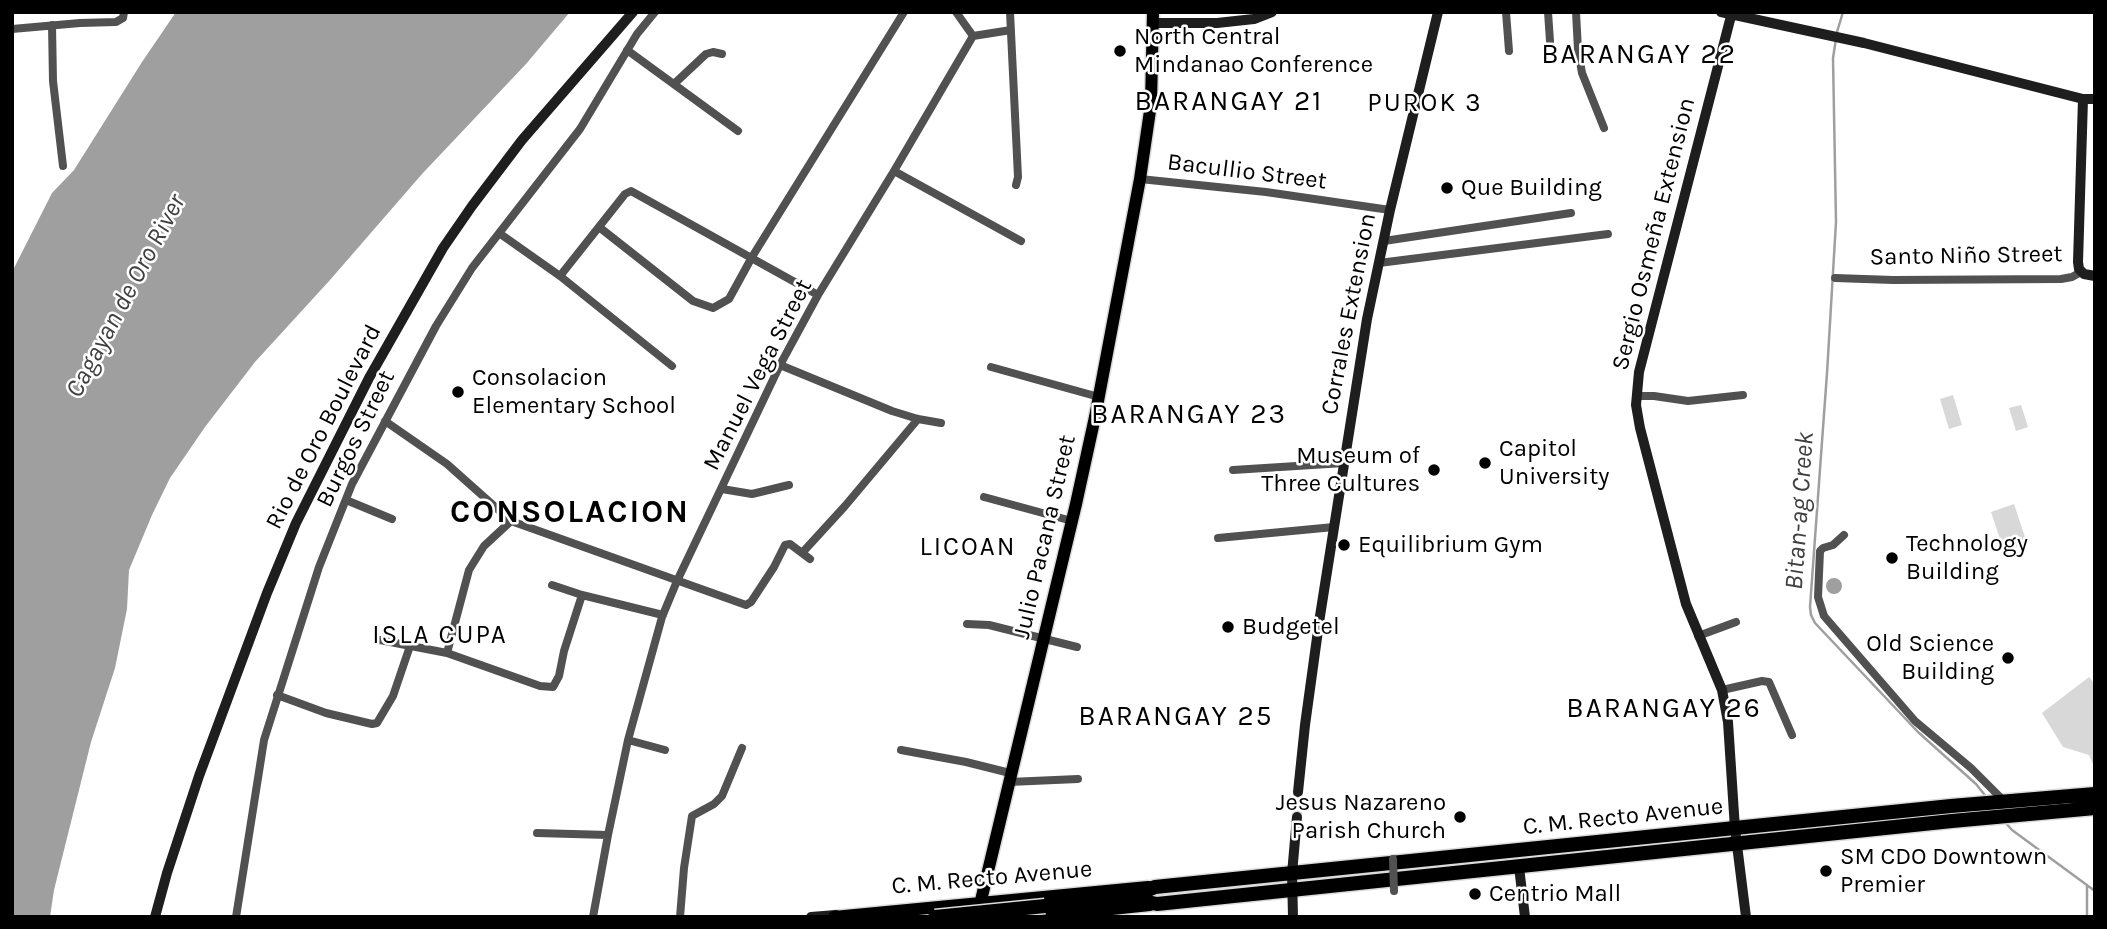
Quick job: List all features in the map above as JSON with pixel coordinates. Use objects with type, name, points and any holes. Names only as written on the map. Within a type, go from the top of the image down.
[{"type":"highway","name":"C. M. Recto Avenue","points":[[1129,898],[1157,904],[1984,818],[2006,806],[2095,794]]},
{"type":"highway","name":"C. M. Recto Avenue","points":[[935,917],[1041,911],[1129,898],[1156,887],[1976,804],[2095,808]]},
{"type":"main road","name":"Rio de Oro Boulevard","points":[[155,917],[199,776],[267,593],[308,498],[369,378],[443,248],[472,206],[522,140],[633,12]]},
{"type":"main road","points":[[1153,18],[1217,23],[1254,19],[1272,12]]},
{"type":"main road","name":"Corrales Extension","points":[[1298,792],[1306,711],[1367,319],[1438,12]]},
{"type":"main road","points":[[1726,14],[1864,43],[2083,99],[2095,99]]},
{"type":"main road","name":"Sergio Osmeña Extension","points":[[1726,14],[1639,372],[1636,415],[1686,604],[1722,690],[1728,722],[1735,828],[1746,917]]},
{"type":"main road","name":"Julio Pacana Street","points":[[977,917],[1099,397],[1140,179],[1151,104],[1153,18]]},
{"type":"main road","points":[[2081,272],[2078,262],[2083,99]]},
{"type":"main road","name":"Santo Niño Street","points":[[2081,272],[2087,276],[2095,276]]},
{"type":"main road","points":[[1293,917],[1292,874],[1297,817]]},
{"type":"main road","points":[[1519,867],[1525,917]]},
{"type":"main road","name":"C. M. Recto Avenue","points":[[835,916],[1156,887]]},
{"type":"main road","name":"C. M. Recto Avenue","points":[[1041,911],[1157,904]]},
{"type":"main road","points":[[811,917],[835,916]]},
{"type":"street","points":[[12,29],[116,22],[123,18],[124,12]]},
{"type":"street","name":"Burgos Street","points":[[236,917],[261,756],[277,695],[319,567],[352,485],[436,326],[472,268],[580,128],[637,34],[655,12]]},
{"type":"street","points":[[599,227],[693,302],[713,308],[729,299],[752,257],[904,12]]},
{"type":"street","points":[[956,12],[973,36],[1011,30]]},
{"type":"street","points":[[1010,12],[1018,177],[1016,185]]},
{"type":"street","points":[[1506,12],[1508,51]]},
{"type":"street","points":[[1548,12],[1550,41]]},
{"type":"street","points":[[1576,12],[1582,73],[1604,128]]},
{"type":"street","points":[[52,25],[53,81],[62,166]]},
{"type":"street","name":"Manuel Vega Street","points":[[593,917],[628,740],[663,615],[677,581],[780,365],[818,295],[973,36]]},
{"type":"street","points":[[627,50],[738,131]]},
{"type":"street","points":[[674,85],[706,54],[722,54]]},
{"type":"street","points":[[894,171],[1021,241]]},
{"type":"street","name":"Bacullio Street","points":[[1140,179],[1266,192],[1390,211]]},
{"type":"street","points":[[560,276],[625,194],[631,191],[818,295]]},
{"type":"street","points":[[1384,241],[1571,213]]},
{"type":"street","points":[[499,233],[560,276],[672,366]]},
{"type":"street","points":[[1379,263],[1608,234]]},
{"type":"street","name":"Santo Niño Street","points":[[1835,278],[2061,279],[2081,272]]},
{"type":"street","points":[[780,365],[879,406],[918,419],[942,423]]},
{"type":"street","points":[[991,367],[1099,397]]},
{"type":"street","points":[[1637,396],[1688,401],[1743,395]]},
{"type":"street","points":[[802,553],[918,419]]},
{"type":"street","points":[[385,421],[447,464],[511,520],[747,605],[774,567],[785,545],[790,544],[810,559]]},
{"type":"street","points":[[1233,470],[1344,463]]},
{"type":"street","points":[[722,489],[752,494],[789,485]]},
{"type":"street","points":[[984,497],[1072,521]]},
{"type":"street","points":[[346,500],[392,519]]},
{"type":"street","points":[[447,653],[469,570],[484,546],[511,520]]},
{"type":"street","points":[[1218,538],[1334,527]]},
{"type":"street","points":[[1844,535],[1833,545],[1820,551],[1818,597],[1824,616],[1915,721],[1971,768],[2006,806]]},
{"type":"street","points":[[552,585],[663,615]]},
{"type":"street","points":[[380,640],[447,653],[540,686],[553,687],[559,676],[582,595]]},
{"type":"street","points":[[1698,636],[1736,622]]},
{"type":"street","points":[[967,624],[989,625],[1077,647]]},
{"type":"street","points":[[277,695],[326,713],[377,723],[393,696],[410,646]]},
{"type":"street","points":[[1722,690],[1762,681],[1769,682],[1792,735]]},
{"type":"street","points":[[628,740],[665,750]]},
{"type":"street","points":[[680,917],[692,816],[719,800],[742,748]]},
{"type":"street","points":[[901,750],[966,762],[1010,777],[1078,779]]},
{"type":"street","points":[[537,834],[608,835]]},
{"type":"street","points":[[1393,850],[1394,891]]},
{"type":"shaded area","points":[[1953,395],[1962,425],[1949,429],[1940,399]]},
{"type":"shaded area","points":[[2021,405],[2028,427],[2016,431],[2009,408]]},
{"type":"shaded area","points":[[2014,504],[2027,543],[2004,551],[1991,512]]},
{"type":"shaded area","points":[[2089,677],[2095,684],[2095,769],[2089,755],[2063,747],[2042,713]]},
{"type":"water","name":"Cagayan de Oro River","points":[[176,12],[570,12],[255,362],[170,478],[129,570],[127,609],[115,668],[91,742],[54,890],[50,917],[12,917],[12,272],[52,193],[74,170]]},
{"type":"water","points":[[1831,578],[1837,578],[1842,586],[1840,592],[1831,594],[1826,589],[1826,583]]},
{"type":"waterway","name":"Bitan-ag Creek","points":[[1837,32],[1843,12]]},
{"type":"waterway","name":"Bitan-ag Creek","points":[[1836,39],[1833,58],[1836,222],[1811,615],[1815,623],[1918,732],[1976,784],[1988,799]]},
{"type":"waterway","name":"Bitan-ag Creek","points":[[2004,821],[2012,830],[2095,891]]},
{"type":"waterway","points":[[2087,885],[2087,917]]},
{"type":"tunnel","points":[[1297,817],[1298,792]]},
{"type":"place","name":"North Central Mindanao Conference","points":[[1120,51]]},
{"type":"place","name":"Que Building","points":[[1447,188]]},
{"type":"place","name":"Consolacion Elementary School","points":[[458,392]]},
{"type":"place","name":"Capitol University","points":[[1485,463]]},
{"type":"place","name":"Museum of Three Cultures","points":[[1434,470]]},
{"type":"place","name":"Equilibrium Gym","points":[[1344,545]]},
{"type":"place","name":"Technology Building","points":[[1892,558]]},
{"type":"place","name":"Budgetel","points":[[1228,627]]},
{"type":"place","name":"Old Science Building","points":[[2008,658]]},
{"type":"place","name":"Jesus Nazareno Parish Church","points":[[1460,817]]},
{"type":"place","name":"SM CDO Downtown Premier","points":[[1826,871]]},
{"type":"place","name":"Centrio Mall","points":[[1475,894]]},
{"type":"district","name":"BARANGAY 22","points":[[1639,55]]},
{"type":"district","name":"BARANGAY 21","points":[[1229,102]]},
{"type":"district","name":"PUROK 3","points":[[1425,104]]},
{"type":"district","name":"BARANGAY 23","points":[[1189,415]]},
{"type":"district","name":"CONSOLACION","points":[[570,513]]},
{"type":"district","name":"LICOAN","points":[[968,548]]},
{"type":"district","name":"ISLA CUPA","points":[[440,636]]},
{"type":"district","name":"BARANGAY 26","points":[[1664,709]]},
{"type":"district","name":"BARANGAY 25","points":[[1176,717]]}]
